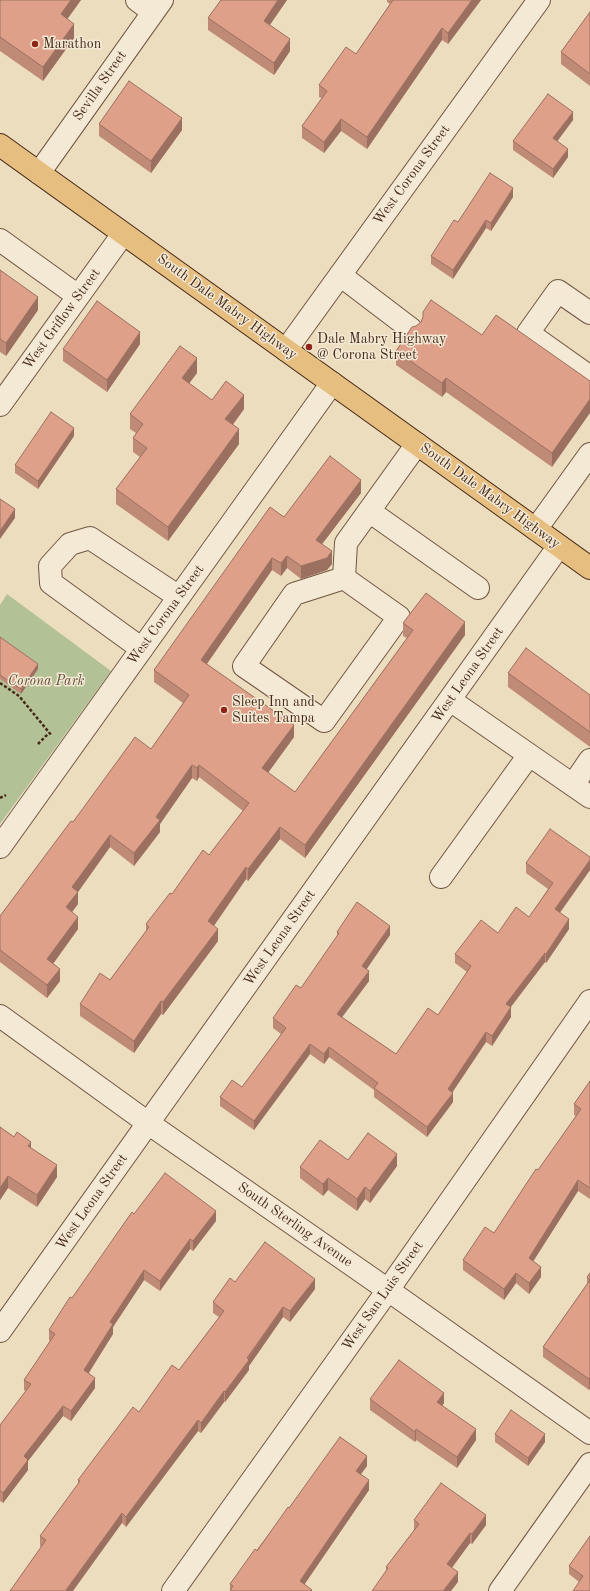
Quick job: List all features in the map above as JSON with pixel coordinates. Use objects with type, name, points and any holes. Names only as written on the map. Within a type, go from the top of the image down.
[{"type":"main road","name":"South Dale Mabry Highway","points":[[0,145],[590,568]]},
{"type":"street","name":"West Corona Street","points":[[286,350],[539,0]]},
{"type":"street","name":"Sevilla Street","points":[[39,173],[151,4]]},
{"type":"street","name":"West Griflow Street","points":[[0,405],[123,234]]},
{"type":"street","points":[[0,240],[78,296]]},
{"type":"street","points":[[340,276],[411,329]]},
{"type":"street","points":[[590,314],[558,291],[528,333],[590,377]]},
{"type":"street","name":"West Corona Street","points":[[0,847],[332,383]]},
{"type":"street","points":[[344,578],[346,543],[417,444]]},
{"type":"street","points":[[536,529],[590,454]]},
{"type":"street","points":[[369,511],[478,588]]},
{"type":"street","points":[[142,649],[51,583],[50,566],[70,544],[90,538],[179,597]]},
{"type":"street","name":"West Leona Street","points":[[0,1331],[559,546]]},
{"type":"street","points":[[344,578],[399,616],[324,722],[244,666],[294,594],[344,578]]},
{"type":"street","points":[[450,700],[581,791],[590,760]]},
{"type":"street","points":[[441,877],[529,755]]},
{"type":"street","name":"West San Luis Street","points":[[173,1591],[388,1290],[590,1000]]},
{"type":"street","name":"South Sterling Avenue","points":[[0,1016],[148,1123],[590,1433]]},
{"type":"street","points":[[500,1591],[590,1464]]},
{"type":"path","points":[[0,683],[19,696],[56,741]]},
{"type":"path","points":[[38,744],[49,733]]},
{"type":"path","points":[[1,797],[6,795]]},
{"type":"green space","name":"Corona Park","points":[[7,594],[111,671],[0,824],[0,605]]},
{"type":"building","name":"Marathon","points":[[0,0],[71,0],[61,14],[74,24],[43,67],[0,37]]},
{"type":"building","points":[[221,0],[278,0],[264,21],[290,39],[274,63],[208,18]]},
{"type":"building","points":[[393,0],[472,0],[448,33],[442,28],[367,137],[341,119],[324,142],[302,126],[327,91],[319,85],[346,47],[356,54]]},
{"type":"building","points":[[590,12],[590,74],[561,52]]},
{"type":"building","points":[[129,81],[182,118],[151,161],[99,124]]},
{"type":"building","points":[[548,94],[573,112],[553,138],[568,149],[553,169],[513,141]]},
{"type":"building","points":[[490,173],[513,188],[491,223],[486,220],[453,270],[431,256],[454,220],[458,222]]},
{"type":"building","points":[[0,270],[38,297],[6,343],[0,339]]},
{"type":"building","points":[[431,300],[482,335],[496,315],[590,381],[590,399],[552,453],[446,378],[442,383],[396,351],[412,327],[421,322],[423,312]]},
{"type":"building","points":[[97,301],[140,332],[107,380],[63,349]]},
{"type":"building","points":[[180,346],[197,358],[182,378],[212,400],[226,381],[244,395],[225,419],[239,429],[168,527],[116,489],[147,448],[133,438],[143,424],[130,414]]},
{"type":"building","points":[[51,412],[74,428],[38,481],[15,465]]},
{"type":"building","points":[[330,456],[361,480],[316,540],[332,551],[327,558],[301,566],[287,556],[281,563],[272,558],[201,660],[294,725],[262,768],[295,792],[413,630],[403,623],[426,593],[465,622],[305,845],[280,827],[248,869],[246,867],[208,921],[218,929],[163,1002],[161,1001],[134,1041],[80,1004],[100,973],[110,980],[149,927],[146,924],[170,893],[172,894],[203,850],[209,855],[249,803],[199,765],[197,768],[192,765],[156,817],[160,820],[134,853],[110,835],[72,887],[78,892],[66,907],[78,917],[47,959],[60,969],[47,985],[0,950],[0,916],[71,821],[73,822],[135,737],[151,749],[189,695],[154,670],[270,507],[284,517]]},
{"type":"building","points":[[0,499],[15,509],[0,531]]},
{"type":"building","points":[[0,637],[38,664],[21,689],[0,675]]},
{"type":"building","points":[[526,648],[590,695],[590,732],[508,673]]},
{"type":"building","points":[[550,829],[590,857],[590,860],[555,909],[569,919],[546,954],[545,953],[506,1004],[511,1007],[492,1036],[486,1032],[448,1089],[453,1093],[427,1127],[374,1088],[378,1083],[329,1047],[324,1054],[310,1044],[254,1121],[220,1097],[232,1080],[242,1087],[286,1028],[273,1018],[296,985],[301,988],[339,933],[337,932],[357,902],[390,926],[362,966],[369,971],[337,1014],[396,1054],[428,1008],[438,1015],[471,966],[455,954],[481,920],[498,933],[516,907],[529,917],[553,883],[526,863]]},
{"type":"building","points":[[590,1081],[590,1188],[578,1180],[529,1258],[541,1267],[529,1283],[516,1273],[504,1289],[463,1260],[485,1227],[494,1233],[536,1169],[538,1170],[581,1109],[574,1104]]},
{"type":"building","points":[[0,1127],[14,1137],[17,1132],[31,1142],[28,1146],[57,1165],[37,1195],[8,1176],[0,1188]]},
{"type":"building","points":[[368,1133],[397,1154],[370,1191],[365,1187],[357,1199],[328,1178],[323,1184],[300,1167],[320,1140],[348,1160]]},
{"type":"building","points":[[165,1173],[216,1211],[193,1241],[190,1239],[160,1281],[144,1270],[110,1322],[113,1324],[84,1370],[95,1378],[71,1411],[63,1406],[24,1456],[28,1460],[3,1493],[0,1491],[0,1425],[31,1384],[24,1380],[55,1334],[49,1330],[70,1297],[72,1298],[132,1212],[134,1214]]},
{"type":"building","points":[[265,1242],[315,1279],[290,1311],[283,1307],[247,1358],[249,1360],[225,1392],[224,1391],[201,1423],[198,1420],[126,1517],[122,1513],[66,1590],[67,1591],[10,1591],[46,1540],[40,1536],[80,1481],[78,1480],[133,1407],[139,1412],[172,1365],[179,1370],[224,1311],[213,1302],[230,1278],[235,1282]]},
{"type":"building","points":[[590,1273],[590,1280],[587,1277]]},
{"type":"building","points":[[590,1280],[590,1378],[589,1379],[543,1347]]},
{"type":"building","points":[[399,1360],[444,1393],[437,1402],[476,1429],[457,1457],[416,1429],[415,1432],[370,1399]]},
{"type":"building","points":[[511,1410],[545,1434],[528,1458],[495,1434]]},
{"type":"building","points":[[340,1437],[367,1456],[356,1471],[369,1480],[300,1581],[312,1590],[230,1591],[233,1586],[230,1584],[255,1549],[257,1551]]},
{"type":"building","points":[[441,1483],[486,1515],[472,1534],[470,1533],[447,1564],[458,1572],[443,1591],[372,1591],[388,1568],[386,1567],[419,1524],[414,1520]]},
{"type":"building","points":[[590,1536],[590,1591],[573,1591],[583,1576],[569,1566]]},
{"type":"place","name":"Marathon","points":[[35,44]]},
{"type":"place","name":"Dale Mabry Highway @ Corona Street","points":[[309,347]]},
{"type":"place","name":"Sleep Inn and Suites Tampa","points":[[224,710]]}]
